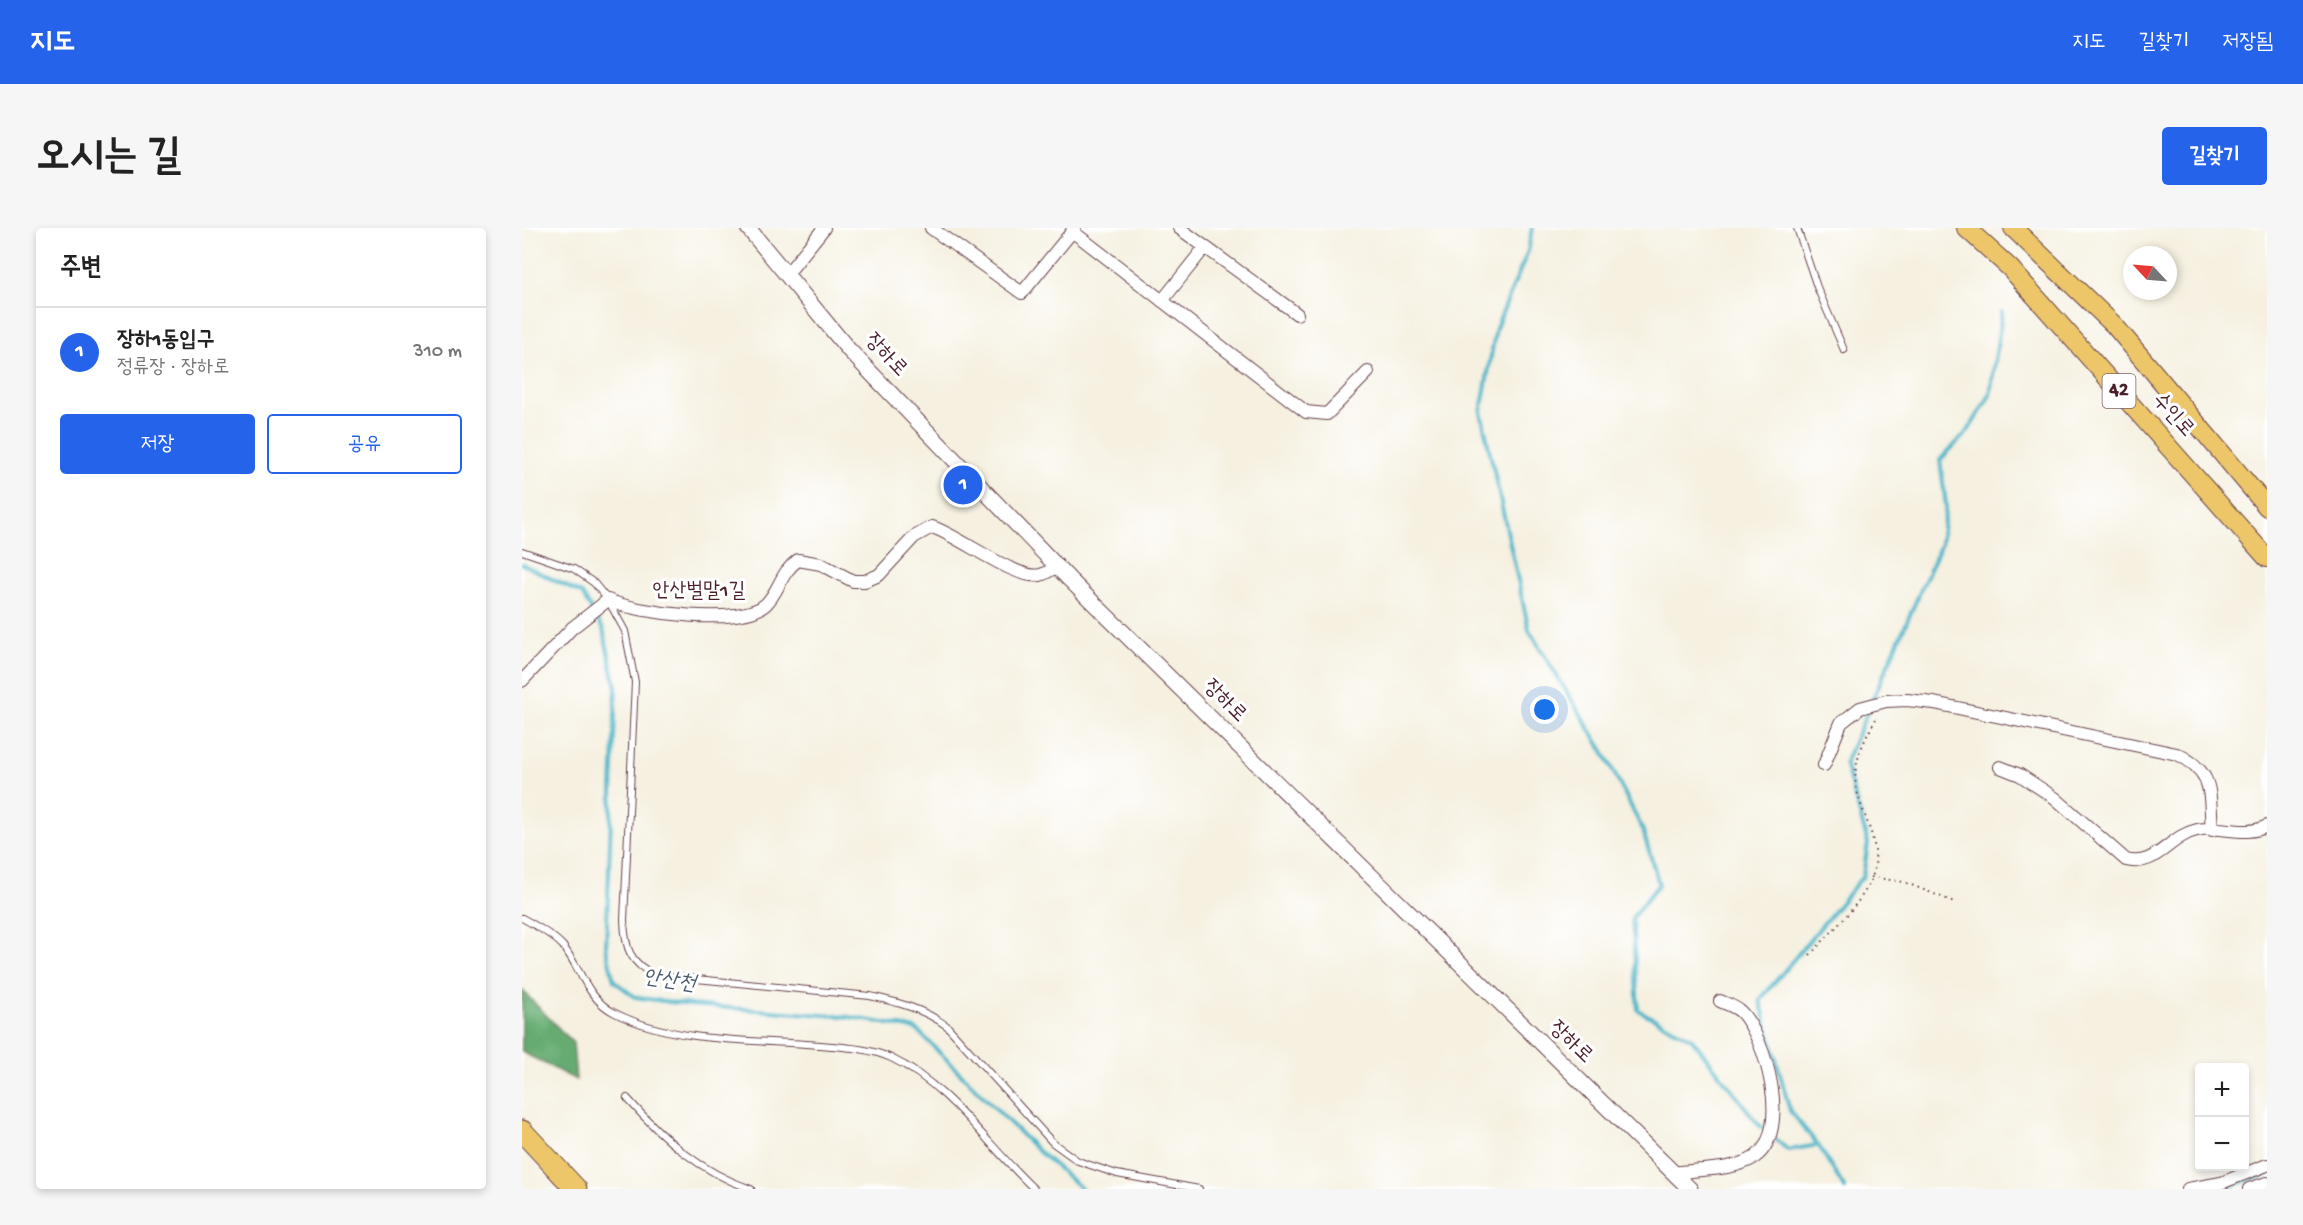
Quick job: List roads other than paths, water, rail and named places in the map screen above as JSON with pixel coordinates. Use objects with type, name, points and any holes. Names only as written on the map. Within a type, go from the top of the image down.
[{"type":"highway","points":[[522,1131],[576,1189]]},
{"type":"highway","points":[[561,1172],[584,1189]]},
{"type":"main road","name":"수인로","points":[[1966,228],[2010,268],[2267,558]]},
{"type":"main road","name":"수인로","points":[[2013,228],[2114,325],[2267,507]]},
{"type":"street","name":"장하로","points":[[748,228],[848,349],[1057,566],[1690,1189]]},
{"type":"street","points":[[787,274],[824,228]]},
{"type":"street","points":[[931,228],[1022,293],[1073,230],[1305,412],[1327,414],[1368,372]]},
{"type":"street","points":[[1179,228],[1297,314]]},
{"type":"street","points":[[1162,301],[1205,247]]},
{"type":"street","name":"안산벌말1길","points":[[605,601],[644,612],[669,615],[707,616],[755,612],[766,604],[786,568],[798,560],[821,564],[853,581],[865,581],[879,574],[914,537],[932,527],[946,532],[1014,571],[1039,576],[1057,566]]},
{"type":"street","points":[[522,681],[572,628],[605,601]]},
{"type":"street","points":[[1824,765],[1841,723],[1860,708],[1883,702],[1934,703],[2177,754],[2202,771],[2208,780],[2212,830]]},
{"type":"street","points":[[2000,767],[2020,775],[2055,798],[2126,860],[2138,863],[2151,859],[2179,836],[2199,829],[2230,832],[2260,829],[2267,826]]},
{"type":"street","points":[[1673,1173],[1734,1165],[1754,1158],[1772,1131],[1772,1103],[1766,1063],[1757,1035],[1739,1010],[1720,1001]]},
{"type":"street","points":[[2188,1189],[2221,1183],[2267,1166]]},
{"type":"street","points":[[2249,1189],[2267,1183]]},
{"type":"lane","points":[[1797,228],[1816,287],[1844,350]]},
{"type":"lane","points":[[522,551],[574,568],[594,583],[625,631],[635,682],[624,920],[625,945],[631,957],[642,969],[664,976],[870,996],[903,1004],[934,1016],[947,1026],[1053,1143],[1078,1161],[1117,1174],[1199,1189]]},
{"type":"lane","points":[[522,918],[561,944],[573,961],[587,990],[612,1012],[646,1027],[686,1034],[840,1046],[889,1057],[915,1071],[948,1099],[1034,1189]]},
{"type":"lane","points":[[627,1098],[687,1157],[708,1171],[751,1189]]},
{"type":"waterway","points":[[1532,228],[1528,251],[1496,328],[1481,412],[1529,630],[1603,751],[1642,828],[1659,884],[1632,918],[1638,1010],[1692,1039],[1759,1125],[1788,1150],[1818,1145]]},
{"type":"waterway","points":[[1872,701],[1941,544],[1946,506],[1940,460],[1968,431],[1990,395],[2002,312]]},
{"type":"waterway","name":"안산천","points":[[522,564],[582,594],[603,629],[616,687],[606,948],[614,981],[635,997],[691,1005],[850,1017],[916,1029],[1038,1151],[1082,1189]]},
{"type":"waterway","points":[[1845,1189],[1818,1145],[1790,1111],[1760,1000],[1863,876],[1868,843],[1845,763],[1869,708]]},
{"type":"waterway","points":[[2222,1189],[2267,1174]]},
{"type":"place","name":"장하1동입구","points":[[963,485]]}]
